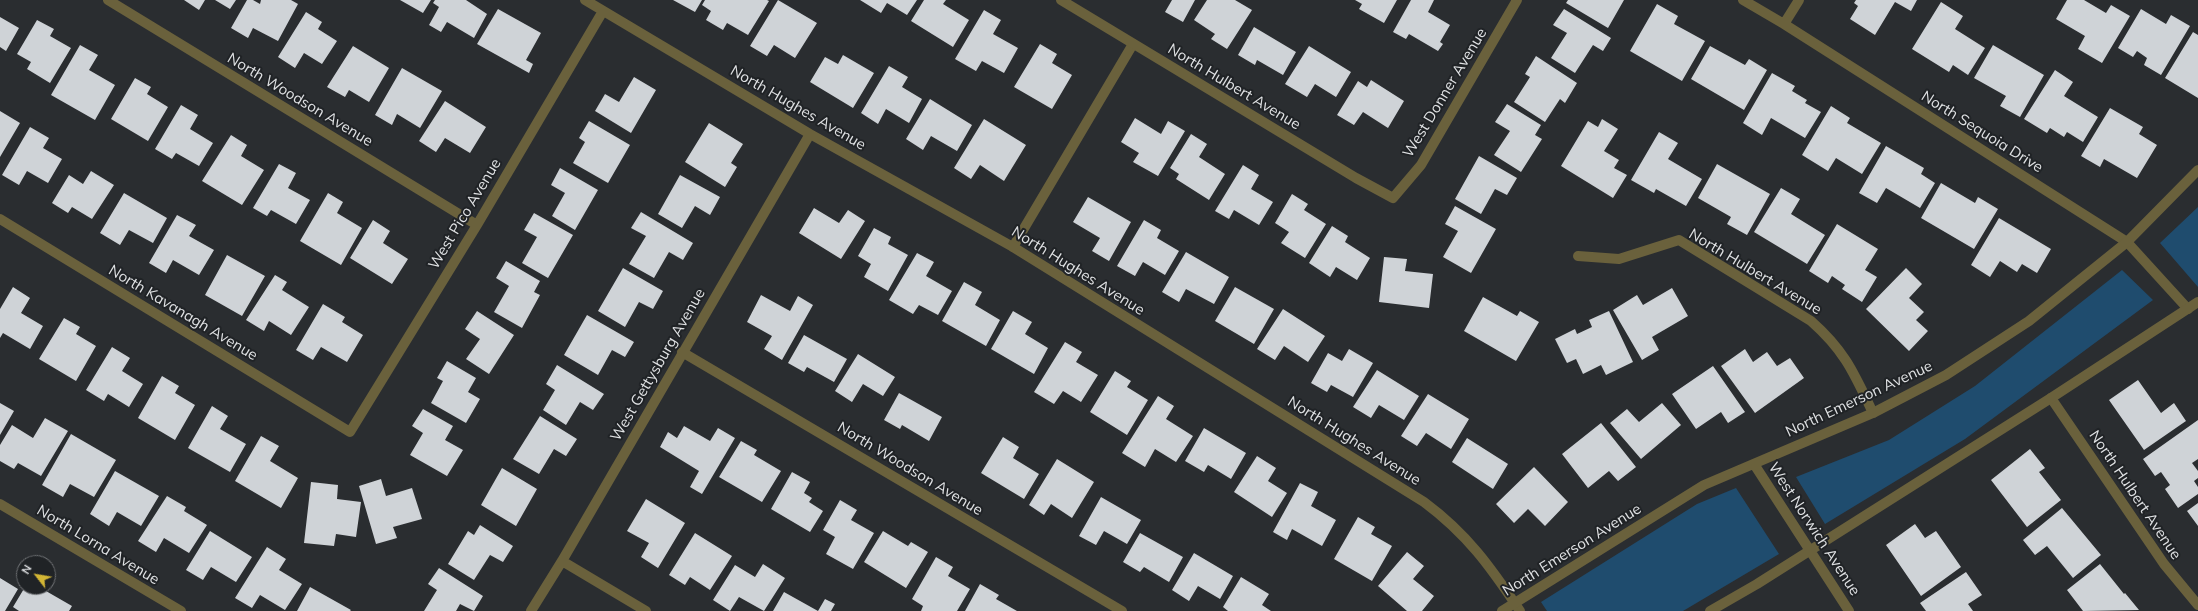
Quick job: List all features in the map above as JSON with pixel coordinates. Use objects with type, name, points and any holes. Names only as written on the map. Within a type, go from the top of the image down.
[{"type":"street","name":"North Woodson Avenue","points":[[108,0],[477,225]]},
{"type":"street","name":"North Hughes Avenue","points":[[586,0],[810,134],[1013,247],[1424,502],[1450,521],[1477,550],[1517,607]]},
{"type":"street","name":"North Hulbert Avenue","points":[[1061,0],[1356,178],[1393,198]]},
{"type":"street","name":"West Donner Avenue","points":[[1393,198],[1421,165],[1517,0]]},
{"type":"street","name":"North Sequoia Drive","points":[[1743,0],[1784,24],[2127,242],[2188,309]]},
{"type":"street","points":[[1784,24],[1799,0]]},
{"type":"street","name":"West Pico Avenue","points":[[350,432],[477,225],[603,11]]},
{"type":"street","points":[[1013,247],[1134,44]]},
{"type":"street","name":"West Gettysburg Avenue","points":[[531,611],[562,561],[810,134]]},
{"type":"street","name":"North Emerson Avenue","points":[[1502,611],[1517,607],[1704,485],[1873,413],[1946,375],[2029,321],[2127,242],[2198,170]]},
{"type":"street","name":"North Kavanagh Avenue","points":[[0,219],[350,432]]},
{"type":"street","name":"North Hulbert Avenue","points":[[1578,256],[1619,259],[1679,240],[1811,321],[1826,334],[1850,364],[1873,413]]},
{"type":"street","points":[[1710,611],[1757,584],[2051,398],[2198,302]]},
{"type":"street","name":"North Woodson Avenue","points":[[682,352],[1122,611]]},
{"type":"street","name":"North Hulbert Avenue","points":[[2051,398],[2164,564],[2198,605]]},
{"type":"street","name":"West Norwich Avenue","points":[[1754,464],[1849,611]]},
{"type":"street","name":"North Lorna Avenue","points":[[0,504],[181,611]]},
{"type":"street","points":[[562,561],[646,611]]},
{"type":"shaded area","points":[[2198,207],[2198,287],[2160,243]]},
{"type":"shaded area","points":[[2122,270],[2153,300],[1965,439],[1825,524],[1796,477],[1889,440],[1975,386]]},
{"type":"shaded area","points":[[1736,488],[1779,554],[1683,611],[1547,611],[1541,602],[1697,504]]},
{"type":"building","points":[[184,0],[205,0],[199,10]]},
{"type":"building","points":[[215,0],[236,0],[230,9]]},
{"type":"building","points":[[247,0],[253,0],[260,4],[261,0],[291,0],[298,4],[278,41],[253,28],[248,38],[231,28]]},
{"type":"building","points":[[400,0],[431,0],[423,13]]},
{"type":"building","points":[[435,0],[466,0],[487,14],[474,38],[447,22],[441,32],[429,25],[439,7],[433,3]]},
{"type":"building","points":[[673,0],[702,0],[695,12]]},
{"type":"building","points":[[705,0],[769,1],[748,35],[727,23],[723,30],[706,20],[711,11],[702,5]]},
{"type":"building","points":[[778,0],[817,23],[795,58],[774,45],[767,56],[750,46]]},
{"type":"building","points":[[860,0],[917,0],[907,15],[887,3],[881,13]]},
{"type":"building","points":[[924,0],[946,0],[943,4],[969,20],[953,47],[911,21]]},
{"type":"building","points":[[1172,0],[1195,0],[1183,22],[1165,12]]},
{"type":"building","points":[[1207,0],[1235,0],[1252,10],[1227,49],[1211,39],[1215,34],[1194,20]]},
{"type":"building","points":[[1355,0],[1397,0],[1384,23],[1359,9],[1362,4]]},
{"type":"building","points":[[1411,0],[1434,0],[1428,12],[1450,25],[1440,42],[1443,44],[1438,51],[1409,34],[1406,39],[1393,32]]},
{"type":"building","points":[[1568,0],[1624,0],[1608,28],[1566,3]]},
{"type":"building","points":[[1856,0],[1917,0],[1911,11],[1895,2],[1875,35],[1850,19],[1858,6],[1854,3]]},
{"type":"building","points":[[2067,0],[2084,0],[2106,13],[2111,5],[2130,16],[2102,63],[2078,49],[2085,36],[2056,19]]},
{"type":"building","points":[[1941,2],[1963,16],[1955,29],[1985,48],[1968,75],[1953,65],[1949,72],[1912,49]]},
{"type":"building","points":[[1657,4],[1678,16],[1674,24],[1705,41],[1682,81],[1630,51]]},
{"type":"building","points":[[498,9],[541,33],[526,60],[533,64],[529,73],[477,44]]},
{"type":"building","points":[[1564,9],[1611,38],[1603,51],[1593,45],[1575,73],[1551,58],[1567,33],[1553,25]]},
{"type":"building","points":[[2141,9],[2166,24],[2171,15],[2190,26],[2161,75],[2144,65],[2147,58],[2137,51],[2133,57],[2118,48]]},
{"type":"building","points":[[984,10],[1001,20],[993,34],[1018,48],[1004,73],[982,61],[976,71],[955,59]]},
{"type":"building","points":[[306,12],[322,22],[318,29],[337,41],[322,64],[304,53],[295,68],[278,57]]},
{"type":"building","points":[[0,17],[19,28],[6,51],[0,47]]},
{"type":"building","points":[[37,20],[54,29],[50,36],[71,48],[50,83],[27,69],[31,62],[17,54]]},
{"type":"building","points":[[1254,27],[1296,52],[1283,75],[1257,60],[1255,65],[1238,55]]},
{"type":"building","points":[[2193,32],[2198,35],[2198,98],[2165,78]]},
{"type":"building","points":[[1040,44],[1057,54],[1052,63],[1072,75],[1052,109],[1014,87]]},
{"type":"building","points":[[80,45],[98,55],[89,70],[115,85],[95,120],[51,95]]},
{"type":"building","points":[[1993,45],[2044,75],[2020,117],[2000,106],[2006,96],[1974,78]]},
{"type":"building","points":[[353,46],[389,68],[369,102],[349,90],[345,97],[327,87]]},
{"type":"building","points":[[1309,46],[1351,72],[1336,97],[1315,84],[1307,97],[1285,84]]},
{"type":"building","points":[[1710,46],[1745,65],[1749,59],[1767,70],[1744,110],[1691,79]]},
{"type":"building","points":[[843,55],[874,73],[853,108],[810,82],[825,57],[838,64]]},
{"type":"building","points":[[1536,56],[1577,83],[1565,103],[1560,99],[1545,122],[1514,102],[1530,77],[1525,74]]},
{"type":"building","points":[[889,66],[908,77],[902,87],[922,99],[909,123],[886,109],[878,124],[861,113]]},
{"type":"building","points":[[402,68],[442,91],[420,128],[397,114],[392,125],[375,115]]},
{"type":"building","points":[[2055,70],[2073,82],[2064,96],[2098,117],[2083,142],[2067,132],[2064,137],[2050,128],[2047,133],[2024,119]]},
{"type":"building","points":[[1772,73],[1795,86],[1792,91],[1807,100],[1805,103],[1821,112],[1805,138],[1771,118],[1762,135],[1743,123]]},
{"type":"building","points":[[634,77],[656,90],[631,133],[595,111],[605,94],[619,102]]},
{"type":"building","points":[[135,78],[151,87],[147,94],[168,107],[148,141],[111,119]]},
{"type":"building","points":[[1371,80],[1404,101],[1388,128],[1363,112],[1354,125],[1337,115],[1358,81],[1367,87]]},
{"type":"building","points":[[930,99],[972,125],[957,151],[931,136],[923,150],[906,139]]},
{"type":"building","points":[[445,101],[486,127],[470,153],[445,138],[436,152],[419,141]]},
{"type":"building","points":[[1507,104],[1541,125],[1535,135],[1542,139],[1521,172],[1494,155],[1510,131],[1495,122]]},
{"type":"building","points":[[181,105],[198,115],[190,129],[213,143],[199,166],[176,153],[172,159],[155,149]]},
{"type":"building","points":[[1831,106],[1850,118],[1847,123],[1881,143],[1862,174],[1836,158],[1828,171],[1802,155]]},
{"type":"building","points":[[2110,108],[2143,127],[2139,134],[2157,145],[2137,178],[2104,159],[2100,167],[2081,156]]},
{"type":"building","points":[[0,111],[20,123],[0,157]]},
{"type":"building","points":[[1135,118],[1161,134],[1168,121],[1185,131],[1158,176],[1133,162],[1139,153],[1121,142]]},
{"type":"building","points":[[984,119],[1026,145],[1004,181],[980,165],[971,179],[954,168]]},
{"type":"building","points":[[1602,119],[1618,129],[1604,151],[1619,160],[1614,168],[1627,175],[1613,198],[1561,166],[1588,121],[1598,127]]},
{"type":"building","points":[[589,121],[630,145],[608,183],[573,163],[585,142],[579,138]]},
{"type":"building","points":[[709,123],[743,144],[731,163],[737,167],[725,187],[685,162]]},
{"type":"building","points":[[30,127],[49,138],[43,148],[62,159],[48,183],[27,171],[19,185],[2,175]]},
{"type":"building","points":[[1659,132],[1678,143],[1668,159],[1702,179],[1686,206],[1656,189],[1654,193],[1631,180]]},
{"type":"building","points":[[1191,134],[1207,144],[1199,157],[1225,174],[1209,200],[1176,179],[1179,174],[1170,168]]},
{"type":"building","points":[[231,135],[247,145],[241,156],[264,170],[242,205],[202,181]]},
{"type":"building","points":[[1886,146],[1924,168],[1921,174],[1935,183],[1920,208],[1886,188],[1877,203],[1859,193]]},
{"type":"building","points":[[1479,156],[1517,178],[1507,195],[1495,189],[1481,214],[1455,199]]},
{"type":"building","points":[[279,164],[296,173],[288,188],[310,200],[296,224],[271,210],[267,216],[253,208]]},
{"type":"building","points":[[1717,164],[1770,194],[1747,235],[1727,224],[1731,217],[1698,198]]},
{"type":"building","points":[[1243,165],[1259,175],[1251,189],[1273,202],[1259,225],[1234,210],[1229,219],[1215,211]]},
{"type":"building","points":[[560,168],[598,190],[575,230],[552,216],[565,193],[551,185]]},
{"type":"building","points":[[91,171],[114,185],[92,219],[72,207],[68,213],[52,203],[69,175],[83,184]]},
{"type":"building","points":[[680,175],[720,197],[710,215],[695,206],[682,228],[658,214]]},
{"type":"building","points":[[1941,183],[1975,203],[1978,197],[1998,209],[1974,249],[1921,218]]},
{"type":"building","points":[[1781,188],[1800,199],[1791,214],[1825,235],[1807,264],[1754,232]]},
{"type":"building","points":[[124,193],[167,218],[153,243],[129,230],[120,245],[100,233]]},
{"type":"building","points":[[328,193],[343,202],[337,213],[362,228],[341,265],[300,241]]},
{"type":"building","points":[[1292,194],[1308,204],[1304,210],[1326,224],[1305,258],[1281,243],[1289,232],[1275,223]]},
{"type":"building","points":[[1088,197],[1131,222],[1109,261],[1092,251],[1100,238],[1073,222]]},
{"type":"building","points":[[1455,206],[1496,229],[1471,273],[1443,257],[1458,231],[1445,224]]},
{"type":"building","points":[[814,208],[839,223],[848,210],[865,221],[841,259],[799,233]]},
{"type":"building","points":[[641,212],[693,243],[683,260],[669,252],[654,278],[629,264],[646,236],[631,228]]},
{"type":"building","points":[[534,213],[573,235],[548,278],[522,263],[537,237],[524,230]]},
{"type":"building","points":[[177,215],[196,225],[189,236],[214,250],[199,275],[173,260],[166,273],[149,263]]},
{"type":"building","points":[[1999,218],[2051,249],[2037,273],[2022,264],[2017,272],[2000,261],[1990,277],[1971,265]]},
{"type":"building","points":[[373,220],[390,231],[383,243],[408,259],[392,284],[350,258]]},
{"type":"building","points":[[1144,220],[1161,230],[1157,238],[1179,251],[1165,275],[1143,262],[1135,276],[1117,266]]},
{"type":"building","points":[[1837,224],[1878,249],[1865,270],[1877,277],[1862,302],[1842,289],[1845,285],[1832,276],[1828,283],[1809,271]]},
{"type":"building","points":[[1332,226],[1348,236],[1345,242],[1370,258],[1357,280],[1336,267],[1330,277],[1309,263]]},
{"type":"building","points":[[874,228],[891,237],[888,244],[908,255],[888,291],[864,277],[871,264],[858,256]]},
{"type":"building","points":[[1186,252],[1229,277],[1214,304],[1186,289],[1179,302],[1162,292]]},
{"type":"building","points":[[917,253],[934,262],[926,276],[952,291],[938,315],[919,305],[913,314],[889,300]]},
{"type":"building","points":[[227,255],[265,276],[242,316],[205,295]]},
{"type":"building","points":[[1384,257],[1407,259],[1405,271],[1433,274],[1429,308],[1379,302]]},
{"type":"building","points":[[506,261],[540,281],[534,292],[540,295],[522,328],[494,312],[509,286],[496,278]]},
{"type":"building","points":[[623,268],[663,291],[653,309],[639,302],[625,327],[598,311]]},
{"type":"building","points":[[1906,268],[1922,284],[1909,298],[1924,312],[1916,320],[1928,331],[1909,351],[1866,309]]},
{"type":"building","points":[[275,275],[287,282],[282,290],[309,307],[291,335],[269,321],[264,331],[246,320]]},
{"type":"building","points":[[964,282],[982,292],[975,305],[1000,320],[986,346],[942,321]]},
{"type":"building","points":[[13,287],[30,298],[21,313],[43,326],[30,349],[3,333],[0,338],[0,309]]},
{"type":"building","points":[[1235,287],[1274,309],[1254,344],[1215,321]]},
{"type":"building","points":[[1672,288],[1688,316],[1652,337],[1659,350],[1642,360],[1613,310],[1637,295],[1643,305]]},
{"type":"building","points":[[761,295],[790,311],[798,296],[813,305],[782,360],[764,349],[772,336],[747,322]]},
{"type":"building","points":[[1483,297],[1517,316],[1520,311],[1539,322],[1516,361],[1464,331]]},
{"type":"building","points":[[323,304],[345,317],[342,322],[363,335],[347,362],[321,347],[313,360],[296,350]]},
{"type":"building","points":[[1283,309],[1325,336],[1308,362],[1284,346],[1275,360],[1257,349]]},
{"type":"building","points":[[477,311],[514,335],[489,374],[466,359],[480,339],[465,329]]},
{"type":"building","points":[[1013,311],[1032,322],[1025,334],[1048,348],[1034,374],[991,349]]},
{"type":"building","points":[[1609,311],[1633,362],[1606,375],[1601,365],[1583,374],[1576,359],[1567,363],[1555,339],[1575,329],[1577,334],[1592,327],[1589,320]]},
{"type":"building","points":[[587,315],[634,342],[625,357],[612,350],[598,375],[564,355]]},
{"type":"building","points":[[64,318],[80,327],[76,334],[96,346],[76,381],[39,359]]},
{"type":"building","points":[[804,335],[847,359],[834,382],[807,367],[804,372],[788,363]]},
{"type":"building","points":[[1065,342],[1082,352],[1076,362],[1098,375],[1081,402],[1063,391],[1054,404],[1034,392]]},
{"type":"building","points":[[112,347],[130,358],[122,371],[143,384],[129,407],[108,394],[104,401],[86,390]]},
{"type":"building","points":[[1349,349],[1373,363],[1353,397],[1331,385],[1327,392],[1311,383],[1328,353],[1342,361]]},
{"type":"building","points":[[1745,349],[1753,362],[1767,352],[1777,366],[1790,358],[1804,378],[1755,413],[1721,366]]},
{"type":"building","points":[[858,354],[895,377],[883,396],[863,384],[852,402],[835,391]]},
{"type":"building","points":[[447,361],[476,378],[468,392],[480,399],[466,423],[431,403],[443,381],[437,378]]},
{"type":"building","points":[[557,365],[604,394],[593,410],[580,402],[566,425],[543,410],[555,390],[546,384]]},
{"type":"building","points":[[1713,366],[1745,412],[1728,423],[1721,412],[1696,429],[1672,394]]},
{"type":"building","points":[[1377,370],[1419,396],[1404,420],[1379,405],[1371,418],[1353,407]]},
{"type":"building","points":[[1115,371],[1131,381],[1127,387],[1148,400],[1127,435],[1090,412]]},
{"type":"building","points":[[162,376],[179,386],[175,393],[195,405],[175,440],[138,418]]},
{"type":"building","points":[[2138,380],[2161,413],[2174,403],[2186,421],[2144,450],[2109,400]]},
{"type":"building","points":[[899,393],[942,417],[929,441],[902,425],[900,429],[884,420]]},
{"type":"building","points":[[1428,394],[1469,419],[1451,449],[1426,433],[1417,446],[1401,436]]},
{"type":"building","points":[[1158,396],[1174,406],[1166,419],[1193,436],[1176,462],[1155,449],[1145,467],[1122,453]]},
{"type":"building","points":[[0,403],[14,411],[0,435]]},
{"type":"building","points":[[1662,403],[1681,425],[1641,459],[1610,423],[1627,409],[1639,422]]},
{"type":"building","points":[[212,406],[228,416],[220,429],[246,444],[230,472],[188,448]]},
{"type":"building","points":[[423,409],[453,426],[445,440],[463,450],[447,476],[410,455],[423,433],[412,426]]},
{"type":"building","points":[[540,416],[577,439],[566,456],[554,449],[539,474],[513,459]]},
{"type":"building","points":[[45,418],[68,431],[41,476],[18,463],[14,469],[0,461],[0,445],[12,425],[33,438]]},
{"type":"building","points":[[2198,420],[2198,459],[2192,463],[2198,471],[2198,478],[2194,481],[2198,487],[2198,494],[2178,508],[2165,489],[2170,485],[2161,472],[2155,476],[2143,459]]},
{"type":"building","points":[[1601,423],[1636,467],[1618,481],[1609,471],[1588,488],[1562,454]]},
{"type":"building","points":[[684,426],[710,441],[718,428],[735,438],[702,494],[690,487],[699,471],[660,447],[668,432],[677,438]]},
{"type":"building","points":[[1204,428],[1246,453],[1231,479],[1208,465],[1204,472],[1185,461]]},
{"type":"building","points":[[71,434],[116,460],[94,497],[70,484],[63,497],[42,485]]},
{"type":"building","points":[[261,436],[279,446],[270,461],[298,478],[281,508],[235,481]]},
{"type":"building","points":[[1003,437],[1019,447],[1013,458],[1039,474],[1024,499],[981,473]]},
{"type":"building","points":[[1467,438],[1508,464],[1493,489],[1452,462]]},
{"type":"building","points":[[741,441],[757,450],[754,455],[781,471],[762,502],[719,477]]},
{"type":"building","points":[[2030,449],[2045,468],[2039,472],[2061,500],[2027,527],[1991,480]]},
{"type":"building","points":[[1257,456],[1276,468],[1268,481],[1287,493],[1272,517],[1234,492]]},
{"type":"building","points":[[1057,459],[1094,482],[1072,518],[1051,504],[1044,515],[1029,505]]},
{"type":"building","points":[[1534,467],[1568,502],[1545,526],[1528,509],[1514,523],[1496,504]]},
{"type":"building","points":[[502,468],[537,489],[516,526],[481,505]]},
{"type":"building","points":[[115,471],[159,496],[141,526],[117,512],[109,526],[90,514]]},
{"type":"building","points":[[792,472],[810,482],[804,493],[812,498],[809,502],[823,511],[810,532],[771,509]]},
{"type":"building","points":[[381,479],[386,496],[412,488],[422,519],[393,527],[397,538],[376,544],[359,486]]},
{"type":"building","points":[[311,482],[338,485],[337,499],[361,502],[356,537],[336,534],[334,546],[304,543]]},
{"type":"building","points":[[1300,483],[1318,492],[1311,506],[1336,520],[1322,546],[1292,529],[1287,540],[1273,532]]},
{"type":"building","points":[[167,496],[186,507],[184,511],[207,525],[189,553],[164,538],[156,552],[138,541]]},
{"type":"building","points":[[1101,497],[1141,520],[1127,544],[1104,531],[1096,545],[1079,536]]},
{"type":"building","points":[[646,499],[685,523],[658,568],[641,557],[649,543],[627,531]]},
{"type":"building","points":[[840,500],[857,510],[851,520],[874,533],[853,569],[826,554],[835,537],[823,530]]},
{"type":"building","points":[[2198,503],[2198,526],[2187,511]]},
{"type":"building","points":[[2062,508],[2101,555],[2073,578],[2047,546],[2035,555],[2023,540]]},
{"type":"building","points":[[1358,517],[1375,527],[1371,534],[1392,546],[1372,581],[1334,559]]},
{"type":"building","points":[[1915,524],[1925,538],[1936,531],[1961,567],[1921,596],[1886,545]]},
{"type":"building","points":[[480,525],[513,546],[503,562],[490,555],[474,580],[448,564],[468,531],[474,535]]},
{"type":"building","points":[[210,531],[252,557],[236,582],[211,567],[203,580],[186,570]]},
{"type":"building","points":[[883,531],[908,546],[911,542],[928,552],[906,588],[864,562]]},
{"type":"building","points":[[695,533],[732,556],[710,590],[690,577],[685,585],[669,575]]},
{"type":"building","points":[[1140,533],[1183,557],[1169,582],[1144,567],[1140,572],[1123,562]]},
{"type":"building","points":[[267,547],[286,559],[279,570],[302,584],[285,610],[260,595],[252,608],[235,598]]},
{"type":"building","points":[[1407,552],[1424,566],[1413,579],[1434,596],[1422,611],[1407,611],[1378,586]]},
{"type":"building","points":[[1194,553],[1233,576],[1220,599],[1198,586],[1189,601],[1172,590]]},
{"type":"building","points":[[936,557],[953,567],[948,576],[970,589],[957,611],[921,611],[923,606],[912,599]]},
{"type":"building","points":[[763,564],[785,578],[764,611],[739,597],[730,611],[713,600],[735,565],[755,577]]},
{"type":"building","points":[[2100,564],[2139,610],[2083,611],[2067,590]]},
{"type":"building","points":[[439,568],[483,596],[474,611],[460,604],[456,611],[424,611],[437,590],[428,584]]},
{"type":"building","points":[[1966,572],[1982,595],[1968,604],[1973,611],[1926,611],[1920,603]]},
{"type":"building","points":[[1241,577],[1269,594],[1262,605],[1271,611],[1228,611],[1223,607]]},
{"type":"building","points":[[0,578],[16,588],[16,592],[5,611],[0,611]]},
{"type":"building","points":[[980,584],[999,595],[996,599],[1017,611],[965,611]]},
{"type":"building","points":[[310,587],[351,610],[297,611]]},
{"type":"building","points":[[784,592],[818,611],[773,611]]},
{"type":"building","points":[[20,595],[53,595],[72,606],[69,611],[19,611],[13,607]]},
{"type":"building","points":[[825,599],[835,604],[831,611],[818,611]]}]
